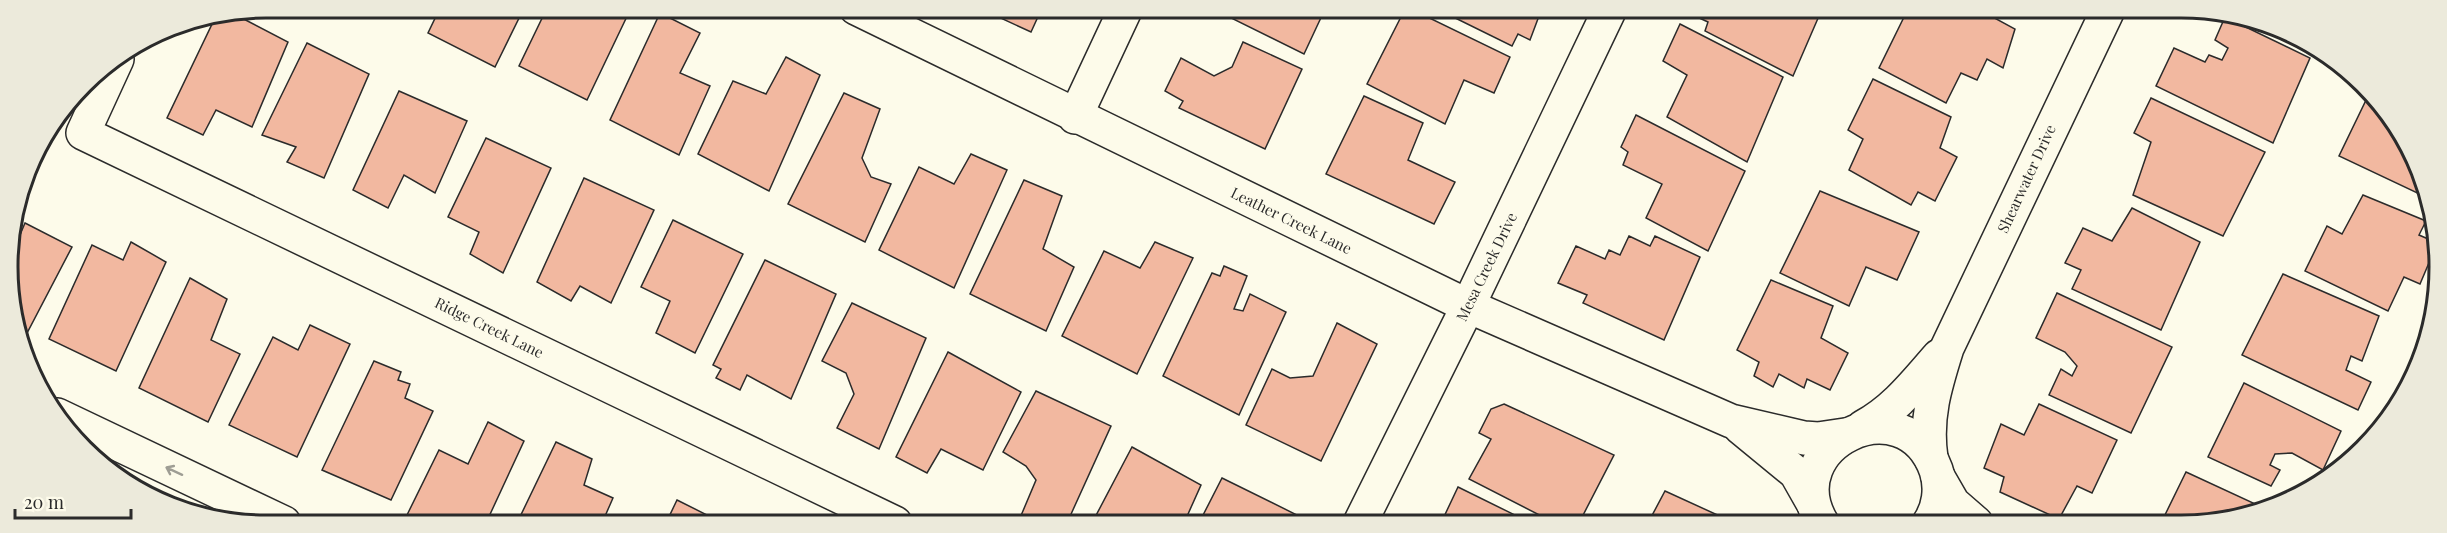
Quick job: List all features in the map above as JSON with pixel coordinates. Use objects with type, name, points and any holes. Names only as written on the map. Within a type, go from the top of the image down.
[{"type":"street","name":"Leather Creek Lane","points":[[876,18],[1075,117],[1468,306],[1731,421],[1804,438],[1818,439],[1854,431]]},
{"type":"street","points":[[1075,117],[1122,18]]},
{"type":"street","name":"Mesa Creek Drive","points":[[1364,515],[1468,306],[1606,18]]},
{"type":"street","name":"Shearwater Drive","points":[[1935,468],[1928,426],[1929,411],[1947,348],[2104,18]]},
{"type":"street","name":"Ridge Creek Lane","points":[[111,73],[83,134],[878,515]]},
{"type":"street","name":"Shearwater Drive","points":[[1818,515],[1813,483],[1818,464],[1829,447],[1878,419],[1902,399],[1947,348]]},
{"type":"street","name":"Leather Creek Lane","points":[[1731,421],[1797,473],[1818,515]]},
{"type":"street","points":[[75,424],[267,515]]},
{"type":"street","points":[[1854,431],[1884,427],[1903,432],[1919,443],[1953,503],[1967,515]]},
{"type":"street","points":[[1932,515],[1939,497],[1935,468]]},
{"type":"building","points":[[435,18],[519,18],[495,67],[428,33]]},
{"type":"building","points":[[542,18],[626,18],[587,100],[519,66]]},
{"type":"building","points":[[658,18],[670,18],[700,33],[680,73],[710,86],[679,155],[610,120]]},
{"type":"building","points":[[1001,18],[1037,18],[1031,32]]},
{"type":"building","points":[[1231,18],[1321,18],[1304,54]]},
{"type":"building","points":[[1400,18],[1430,18],[1510,57],[1494,93],[1464,80],[1445,124],[1367,84]]},
{"type":"building","points":[[1455,18],[1538,18],[1530,40],[1518,34],[1512,46]]},
{"type":"building","points":[[1699,18],[1818,18],[1793,76],[1705,31],[1708,22]]},
{"type":"building","points":[[1904,18],[1995,18],[2015,29],[2003,68],[1987,59],[1977,80],[1961,73],[1946,103],[1879,68]]},
{"type":"building","points":[[244,19],[288,42],[252,127],[216,110],[203,135],[167,118],[212,24]]},
{"type":"building","points":[[2223,22],[2243,26],[2310,58],[2273,143],[2156,86],[2174,48],[2205,62],[2209,55],[2222,60],[2228,48],[2215,40]]},
{"type":"building","points":[[1680,24],[1783,77],[1747,162],[1667,117],[1687,75],[1663,61]]},
{"type":"building","points":[[1243,42],[1302,69],[1265,149],[1179,108],[1183,101],[1165,91],[1181,58],[1214,76],[1232,67]]},
{"type":"building","points":[[307,43],[369,74],[324,178],[287,162],[296,147],[262,135]]},
{"type":"building","points":[[786,57],[820,75],[769,191],[698,154],[733,81],[766,94]]},
{"type":"building","points":[[1873,79],[1951,117],[1940,148],[1957,157],[1935,201],[1918,192],[1911,205],[1849,170],[1863,139],[1848,130]]},
{"type":"building","points":[[399,91],[467,121],[435,193],[404,175],[388,208],[353,190]]},
{"type":"building","points":[[844,93],[880,109],[862,158],[871,177],[891,184],[865,242],[788,204]]},
{"type":"building","points":[[1364,96],[1423,123],[1408,160],[1455,182],[1434,224],[1326,174]]},
{"type":"building","points":[[2151,98],[2265,152],[2223,236],[2133,195],[2151,142],[2134,133]]},
{"type":"building","points":[[2365,101],[2378,115],[2396,142],[2418,193],[2339,156]]},
{"type":"building","points":[[1636,115],[1745,171],[1708,251],[1646,218],[1662,184],[1623,165],[1628,152],[1621,147]]},
{"type":"building","points":[[486,138],[551,168],[503,273],[470,254],[479,232],[448,217]]},
{"type":"building","points":[[971,154],[1007,170],[954,288],[879,250],[919,167],[954,184]]},
{"type":"building","points":[[584,178],[654,210],[611,303],[580,286],[571,301],[537,282]]},
{"type":"building","points":[[1024,180],[1062,196],[1043,249],[1074,267],[1046,331],[970,294]]},
{"type":"building","points":[[1820,191],[1919,232],[1897,280],[1866,267],[1849,306],[1780,273]]},
{"type":"building","points":[[2363,195],[2424,220],[2419,235],[2427,239],[2429,263],[2420,284],[2404,277],[2388,311],[2305,271],[2327,226],[2342,234]]},
{"type":"building","points":[[2132,208],[2200,242],[2161,330],[2072,289],[2081,270],[2065,263],[2083,228],[2112,241]]},
{"type":"building","points":[[673,220],[743,254],[695,353],[656,333],[670,301],[641,287]]},
{"type":"building","points":[[25,223],[72,247],[27,333],[20,299],[18,266],[20,235]]},
{"type":"building","points":[[1629,236],[1650,246],[1655,236],[1700,257],[1664,340],[1583,303],[1587,295],[1558,283],[1576,246],[1605,259],[1609,250],[1620,255]]},
{"type":"building","points":[[131,242],[166,262],[116,371],[49,339],[92,245],[123,260]]},
{"type":"building","points":[[1155,242],[1193,258],[1137,374],[1062,336],[1104,251],[1140,268]]},
{"type":"building","points":[[765,260],[836,294],[791,399],[747,375],[740,390],[716,378],[721,369],[713,365]]},
{"type":"building","points":[[1224,266],[1247,276],[1234,309],[1243,311],[1250,294],[1286,312],[1239,415],[1163,376],[1212,273],[1220,276]]},
{"type":"building","points":[[2283,274],[2379,316],[2362,361],[2351,356],[2346,370],[2371,382],[2358,410],[2242,355]]},
{"type":"building","points":[[190,278],[227,299],[211,340],[240,354],[208,422],[139,388]]},
{"type":"building","points":[[1771,280],[1833,306],[1821,338],[1848,353],[1830,390],[1807,379],[1804,388],[1779,374],[1773,387],[1754,376],[1759,362],[1737,350]]},
{"type":"building","points":[[2057,293],[2172,347],[2131,433],[2049,395],[2061,369],[2072,376],[2077,366],[2065,352],[2036,338]]},
{"type":"building","points":[[852,303],[926,338],[879,449],[837,428],[854,394],[846,373],[822,361]]},
{"type":"building","points":[[1337,323],[1377,344],[1321,461],[1246,425],[1272,369],[1290,378],[1313,376]]},
{"type":"building","points":[[310,325],[350,344],[297,457],[229,425],[273,337],[298,350]]},
{"type":"building","points":[[948,352],[1021,392],[983,470],[941,449],[927,473],[896,457]]},
{"type":"building","points":[[374,361],[401,372],[398,380],[410,384],[405,398],[433,411],[391,500],[322,470]]},
{"type":"building","points":[[2244,383],[2341,431],[2323,470],[2292,453],[2275,454],[2270,465],[2280,470],[2271,486],[2208,457]]},
{"type":"building","points":[[1036,391],[1111,426],[1071,515],[1021,515],[1036,480],[1026,466],[1003,452]]},
{"type":"building","points":[[1504,404],[1614,455],[1583,515],[1539,515],[1469,479],[1491,439],[1479,433],[1491,409]]},
{"type":"building","points":[[2039,404],[2117,440],[2092,493],[2077,486],[2061,515],[2050,515],[2000,492],[2004,477],[1984,468],[2001,424],[2024,435]]},
{"type":"building","points":[[488,422],[524,441],[490,515],[407,515],[439,450],[468,464]]},
{"type":"building","points":[[556,442],[592,459],[584,485],[613,498],[606,515],[521,515]]},
{"type":"building","points":[[1132,447],[1201,485],[1188,515],[1096,515]]},
{"type":"building","points":[[2186,472],[2255,504],[2213,513],[2165,515]]},
{"type":"building","points":[[1222,478],[1297,515],[1203,515]]},
{"type":"building","points":[[1458,487],[1515,515],[1445,515]]},
{"type":"building","points":[[1665,491],[1718,515],[1652,515]]},
{"type":"building","points":[[677,500],[707,515],[670,515]]}]
